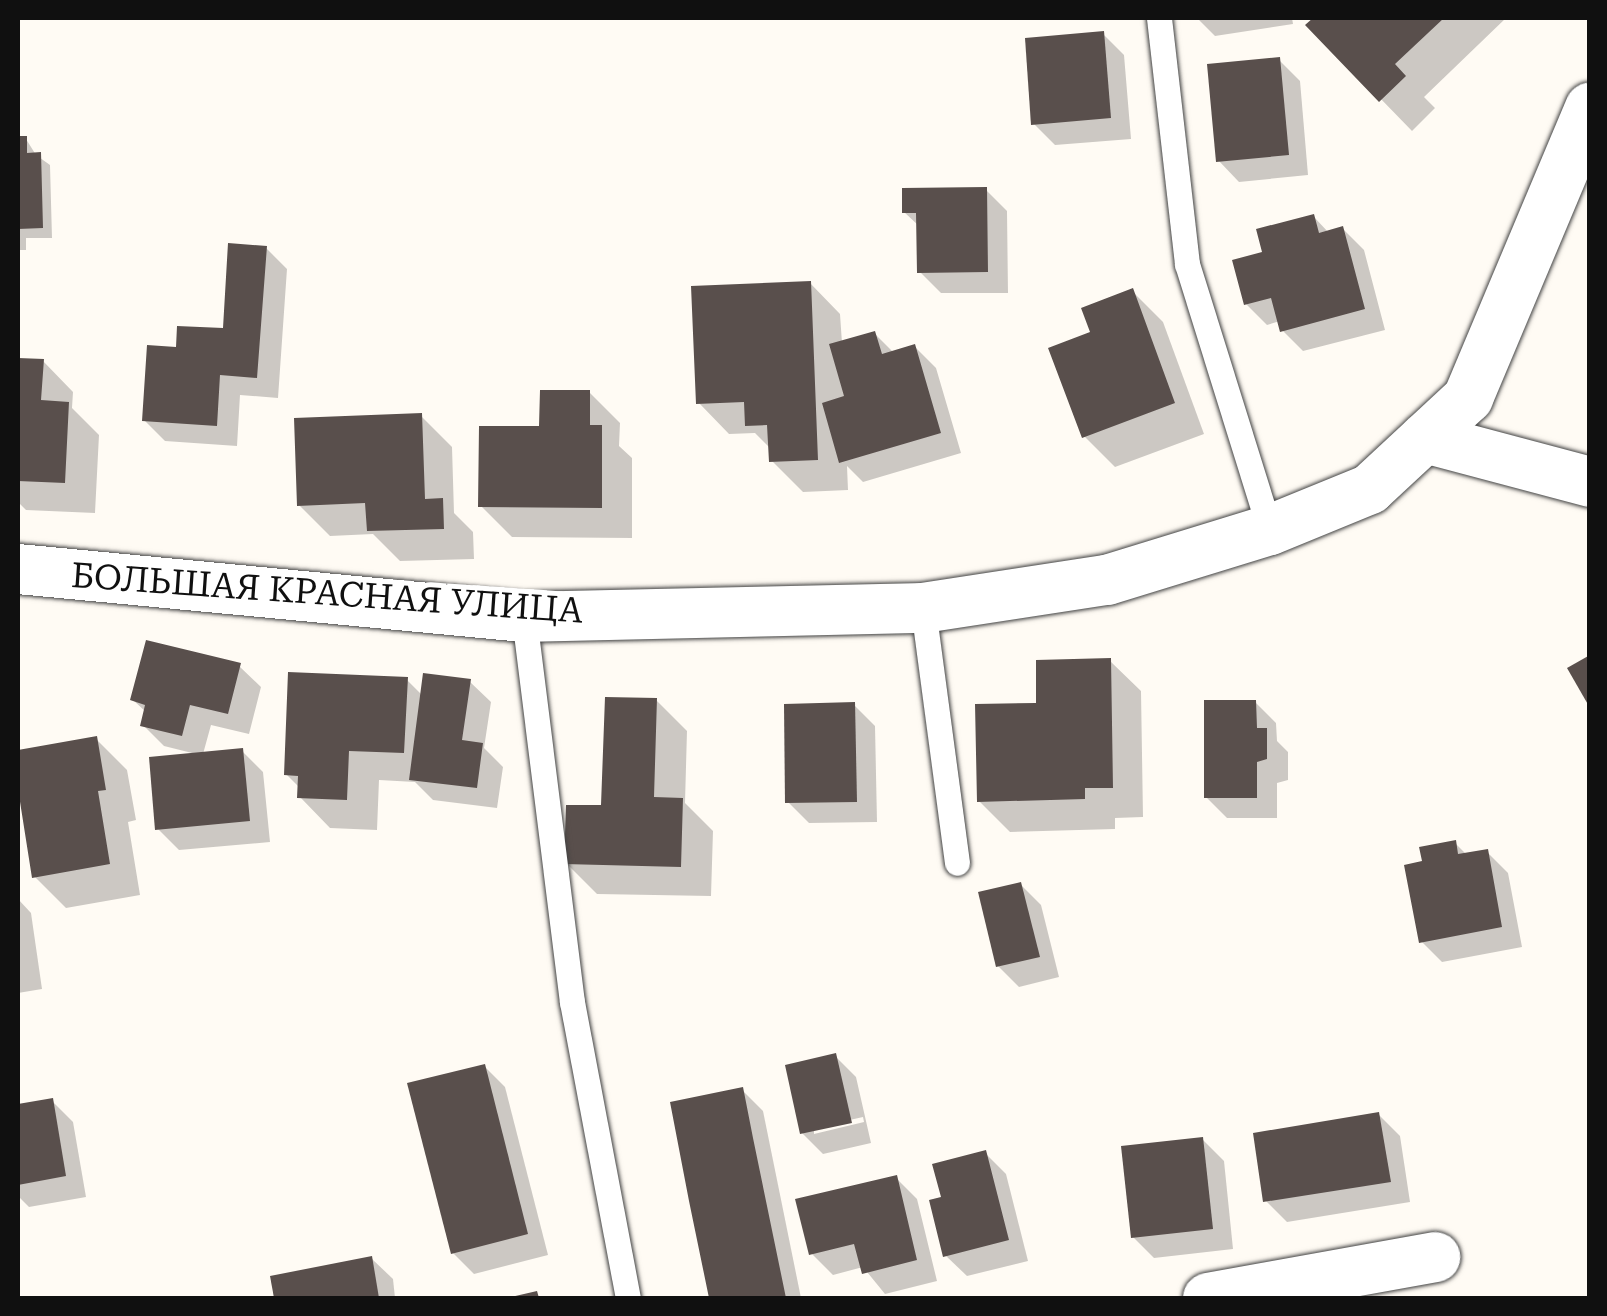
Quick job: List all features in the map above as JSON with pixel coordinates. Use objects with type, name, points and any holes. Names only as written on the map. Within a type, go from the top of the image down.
[{"type":"street","name":"БОЛЬШАЯ КРАСНАЯ УЛИЦА","points":[[18,569],[524,617],[923,608],[1107,580],[1270,530],[1370,489],[1468,398],[1590,108]]},
{"type":"street","points":[[1425,438],[1590,482]]},
{"type":"street","points":[[1208,1298],[1435,1256]]},
{"type":"lane","points":[[1159,18],[1187,264],[1270,530]]},
{"type":"lane","points":[[923,608],[957,863]]},
{"type":"lane","points":[[524,617],[572,1002],[628,1298]]},
{"type":"building","points":[[1313,18],[1444,18],[1395,64],[1406,76],[1379,102],[1305,25]]},
{"type":"building","points":[[1104,31],[1111,118],[1031,125],[1025,38]]},
{"type":"building","points":[[1280,57],[1289,155],[1216,162],[1207,64]]},
{"type":"building","points":[[18,136],[27,136],[27,153],[41,152],[43,228],[18,229]]},
{"type":"building","points":[[987,187],[988,272],[917,273],[916,213],[902,213],[902,188]]},
{"type":"building","points":[[1314,214],[1319,233],[1343,226],[1365,309],[1280,332],[1271,298],[1244,305],[1232,260],[1262,252],[1256,229]]},
{"type":"building","points":[[228,243],[267,246],[257,378],[220,375],[217,426],[142,421],[147,345],[176,347],[177,326],[223,328]]},
{"type":"building","points":[[811,281],[818,460],[769,462],[767,425],[745,426],[744,402],[696,404],[691,286]]},
{"type":"building","points":[[1133,288],[1175,403],[1082,438],[1048,348],[1090,332],[1081,308]]},
{"type":"building","points":[[875,331],[882,354],[915,344],[941,433],[839,463],[822,403],[844,396],[829,344]]},
{"type":"building","points":[[18,358],[44,359],[41,400],[69,402],[65,483],[18,481]]},
{"type":"building","points":[[540,390],[590,390],[590,425],[602,425],[602,508],[478,507],[479,426],[539,426]]},
{"type":"building","points":[[422,413],[425,499],[443,498],[444,529],[367,531],[365,503],[297,506],[294,418]]},
{"type":"building","points":[[146,640],[241,663],[228,714],[190,705],[182,736],[140,726],[145,705],[130,700]]},
{"type":"building","points":[[1590,655],[1590,708],[1567,668]]},
{"type":"building","points":[[1111,658],[1113,788],[1085,788],[1085,799],[977,802],[975,704],[1036,703],[1036,660]]},
{"type":"building","points":[[288,672],[408,677],[404,753],[349,751],[347,800],[297,798],[298,776],[284,775]]},
{"type":"building","points":[[423,673],[471,679],[462,740],[483,743],[477,788],[409,780]]},
{"type":"building","points":[[605,697],[657,698],[654,797],[683,798],[681,867],[564,864],[566,805],[601,805]]},
{"type":"building","points":[[1204,700],[1256,700],[1257,728],[1267,728],[1267,759],[1257,762],[1257,798],[1204,798]]},
{"type":"building","points":[[855,702],[857,802],[785,803],[784,704]]},
{"type":"building","points":[[97,736],[106,790],[98,791],[110,864],[32,878],[18,789],[18,750]]},
{"type":"building","points":[[243,748],[250,821],[155,830],[149,757]]},
{"type":"building","points":[[1456,840],[1458,854],[1488,849],[1502,927],[1419,943],[1404,865],[1422,861],[1419,847]]},
{"type":"building","points":[[1021,882],[1040,957],[996,967],[978,892]]},
{"type":"building","points":[[836,1053],[852,1123],[800,1134],[785,1065]]},
{"type":"building","points":[[485,1064],[528,1234],[451,1254],[407,1083]]},
{"type":"building","points":[[743,1087],[786,1298],[709,1298],[689,1201],[670,1102]]},
{"type":"building","points":[[53,1098],[66,1176],[18,1185],[18,1104]]},
{"type":"building","points":[[1379,1112],[1391,1182],[1263,1202],[1253,1133]]},
{"type":"building","points":[[1203,1137],[1213,1229],[1131,1238],[1121,1146]]},
{"type":"building","points":[[986,1150],[1009,1240],[943,1257],[929,1200],[941,1197],[932,1164]]},
{"type":"building","points":[[897,1175],[917,1260],[862,1274],[854,1244],[809,1255],[795,1199]]},
{"type":"building","points":[[372,1256],[379,1298],[274,1298],[270,1276]]},
{"type":"building","points":[[537,1291],[539,1298],[511,1298],[511,1297]]}]
